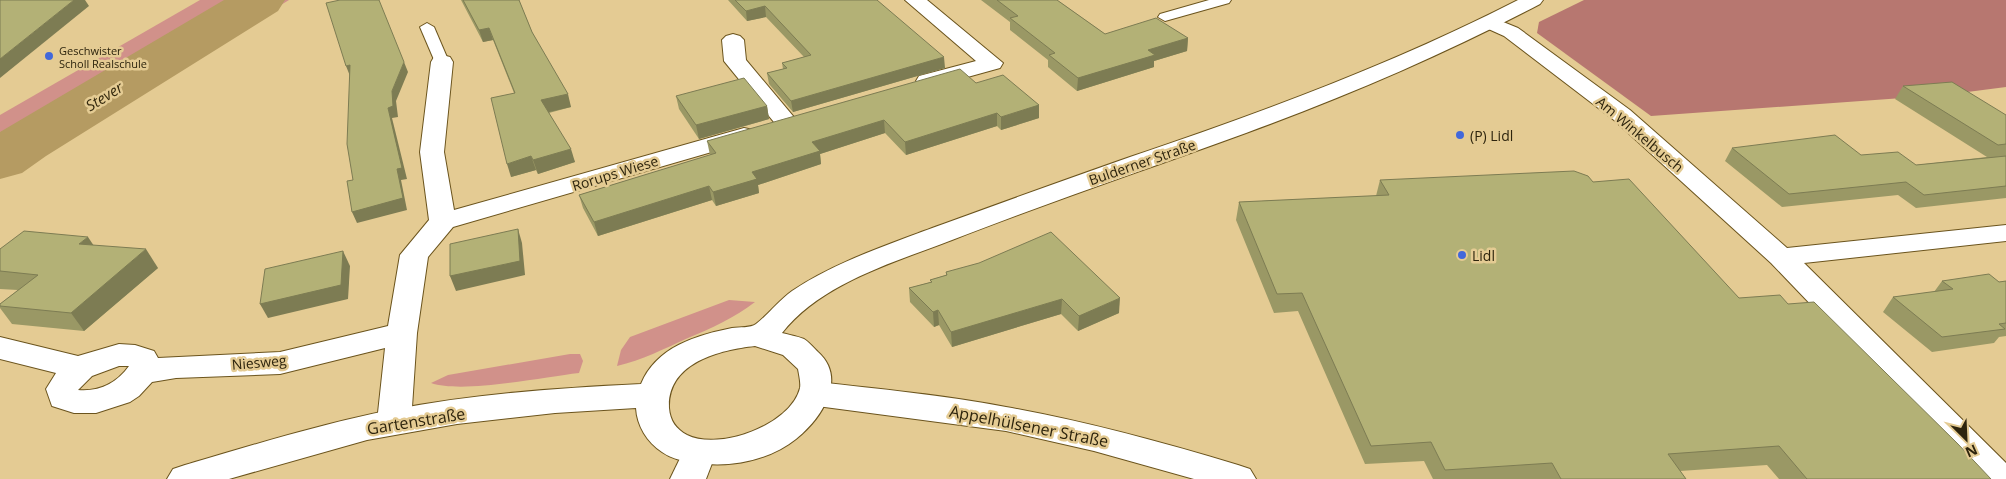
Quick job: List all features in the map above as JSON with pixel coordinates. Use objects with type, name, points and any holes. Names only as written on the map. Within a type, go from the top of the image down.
[{"type":"street","points":[[908,87],[992,63],[915,0]]},
{"type":"street","name":"Bulderner Straße","points":[[762,337],[774,321],[831,279],[882,257],[1311,100],[1491,23],[1533,0]]},
{"type":"street","name":"Am Winkelbusch","points":[[1491,23],[1511,32],[1622,115],[1780,257],[2000,479]]},
{"type":"street","name":"Rorups Wiese","points":[[443,221],[556,191],[796,120],[735,61],[733,40]]},
{"type":"street","points":[[394,422],[402,333],[414,255],[443,221],[432,152],[442,62]]},
{"type":"street","points":[[1780,257],[2006,233]]},
{"type":"street","name":"Niesweg","points":[[0,348],[81,368],[68,379],[62,389],[64,398],[73,402],[88,403],[106,399],[124,390],[139,379],[142,372],[176,367],[280,363],[402,333]]},
{"type":"street","points":[[734,337],[762,337],[777,340],[796,348],[810,360],[817,376],[816,394],[808,412],[792,429],[771,442],[745,452],[718,454],[693,466],[674,444],[662,434],[654,421],[651,406],[652,395],[662,376],[676,361],[693,350],[734,337]]},
{"type":"street","name":"Appelhülsener Straße","points":[[816,394],[950,410],[1007,420],[1103,440],[1173,458],[1238,479]]},
{"type":"street","name":"Gartenstraße","points":[[185,479],[305,442],[394,422],[551,400],[652,395]]},
{"type":"lane","points":[[1165,17],[1224,0]]},
{"type":"lane","points":[[428,27],[442,62]]},
{"type":"shaded area","points":[[200,0],[289,0],[143,90],[34,144],[0,143],[0,115]]},
{"type":"shaded area","points":[[1584,0],[2006,0],[2006,87],[1944,95],[1651,116],[1537,33],[1539,22]]},
{"type":"shaded area","points":[[729,300],[755,302],[714,326],[653,354],[617,366],[621,350],[630,337]]},
{"type":"shaded area","points":[[570,354],[580,354],[583,361],[579,373],[482,386],[445,386],[431,383],[448,375]]},
{"type":"building","points":[[0,0],[74,0],[0,59]]},
{"type":"building","points":[[340,0],[379,0],[404,62],[392,91],[393,106],[388,108],[402,168],[397,169],[403,198],[352,212],[347,181],[353,180],[347,144],[350,65],[346,66],[326,3]]},
{"type":"building","points":[[463,0],[519,0],[532,32],[568,94],[541,100],[571,149],[533,160],[531,156],[507,164],[491,98],[515,93],[489,28],[479,30]]},
{"type":"building","points":[[735,0],[877,0],[944,57],[791,101],[767,73],[787,68],[782,63],[811,55],[765,6],[746,11]]},
{"type":"building","points":[[997,0],[1057,0],[1105,34],[1156,18],[1188,38],[1148,50],[1155,55],[1078,78],[1049,55],[1055,53],[1010,18],[1018,16]]},
{"type":"building","points":[[960,69],[976,83],[1003,75],[1039,105],[1001,117],[997,113],[905,142],[884,120],[812,142],[820,151],[752,172],[757,179],[713,192],[709,186],[594,222],[579,195],[716,153],[707,141]]},
{"type":"building","points":[[744,78],[767,106],[696,125],[676,96]]},
{"type":"building","points":[[1952,82],[2006,115],[2006,144],[1998,145],[1903,86]]},
{"type":"building","points":[[1835,135],[1861,155],[1898,152],[1916,165],[2006,156],[2006,186],[1924,195],[1906,182],[1789,194],[1732,148]]},
{"type":"building","points":[[1574,171],[1588,176],[1593,182],[1629,179],[1739,298],[1780,295],[1788,304],[1814,302],[1991,479],[1807,479],[1779,446],[1668,454],[1686,479],[1561,479],[1552,463],[1445,470],[1431,442],[1371,446],[1302,293],[1277,294],[1239,202],[1389,195],[1380,180]]},
{"type":"building","points":[[518,229],[520,261],[450,276],[450,244]]},
{"type":"building","points":[[24,231],[88,237],[79,244],[146,249],[71,313],[0,306],[0,304],[38,275],[0,271],[0,249]]},
{"type":"building","points":[[1051,232],[1120,298],[1079,316],[1062,299],[951,332],[938,310],[933,312],[909,288],[932,282],[930,280],[947,275],[946,272],[979,263]]},
{"type":"building","points":[[343,251],[341,285],[260,304],[265,269]]},
{"type":"building","points":[[1989,274],[1999,282],[2006,281],[2006,323],[1999,324],[2005,329],[1942,337],[1893,297],[1953,289],[1942,281]]},
{"type":"waterway","name":"Stever","points":[[0,160],[24,143],[260,0]]},
{"type":"place","name":"Geschwister Scholl Realschule","points":[[49,56]]},
{"type":"place","name":"(P) Lidl","points":[[1460,135]]},
{"type":"place","name":"Lidl","points":[[1462,255]]}]
